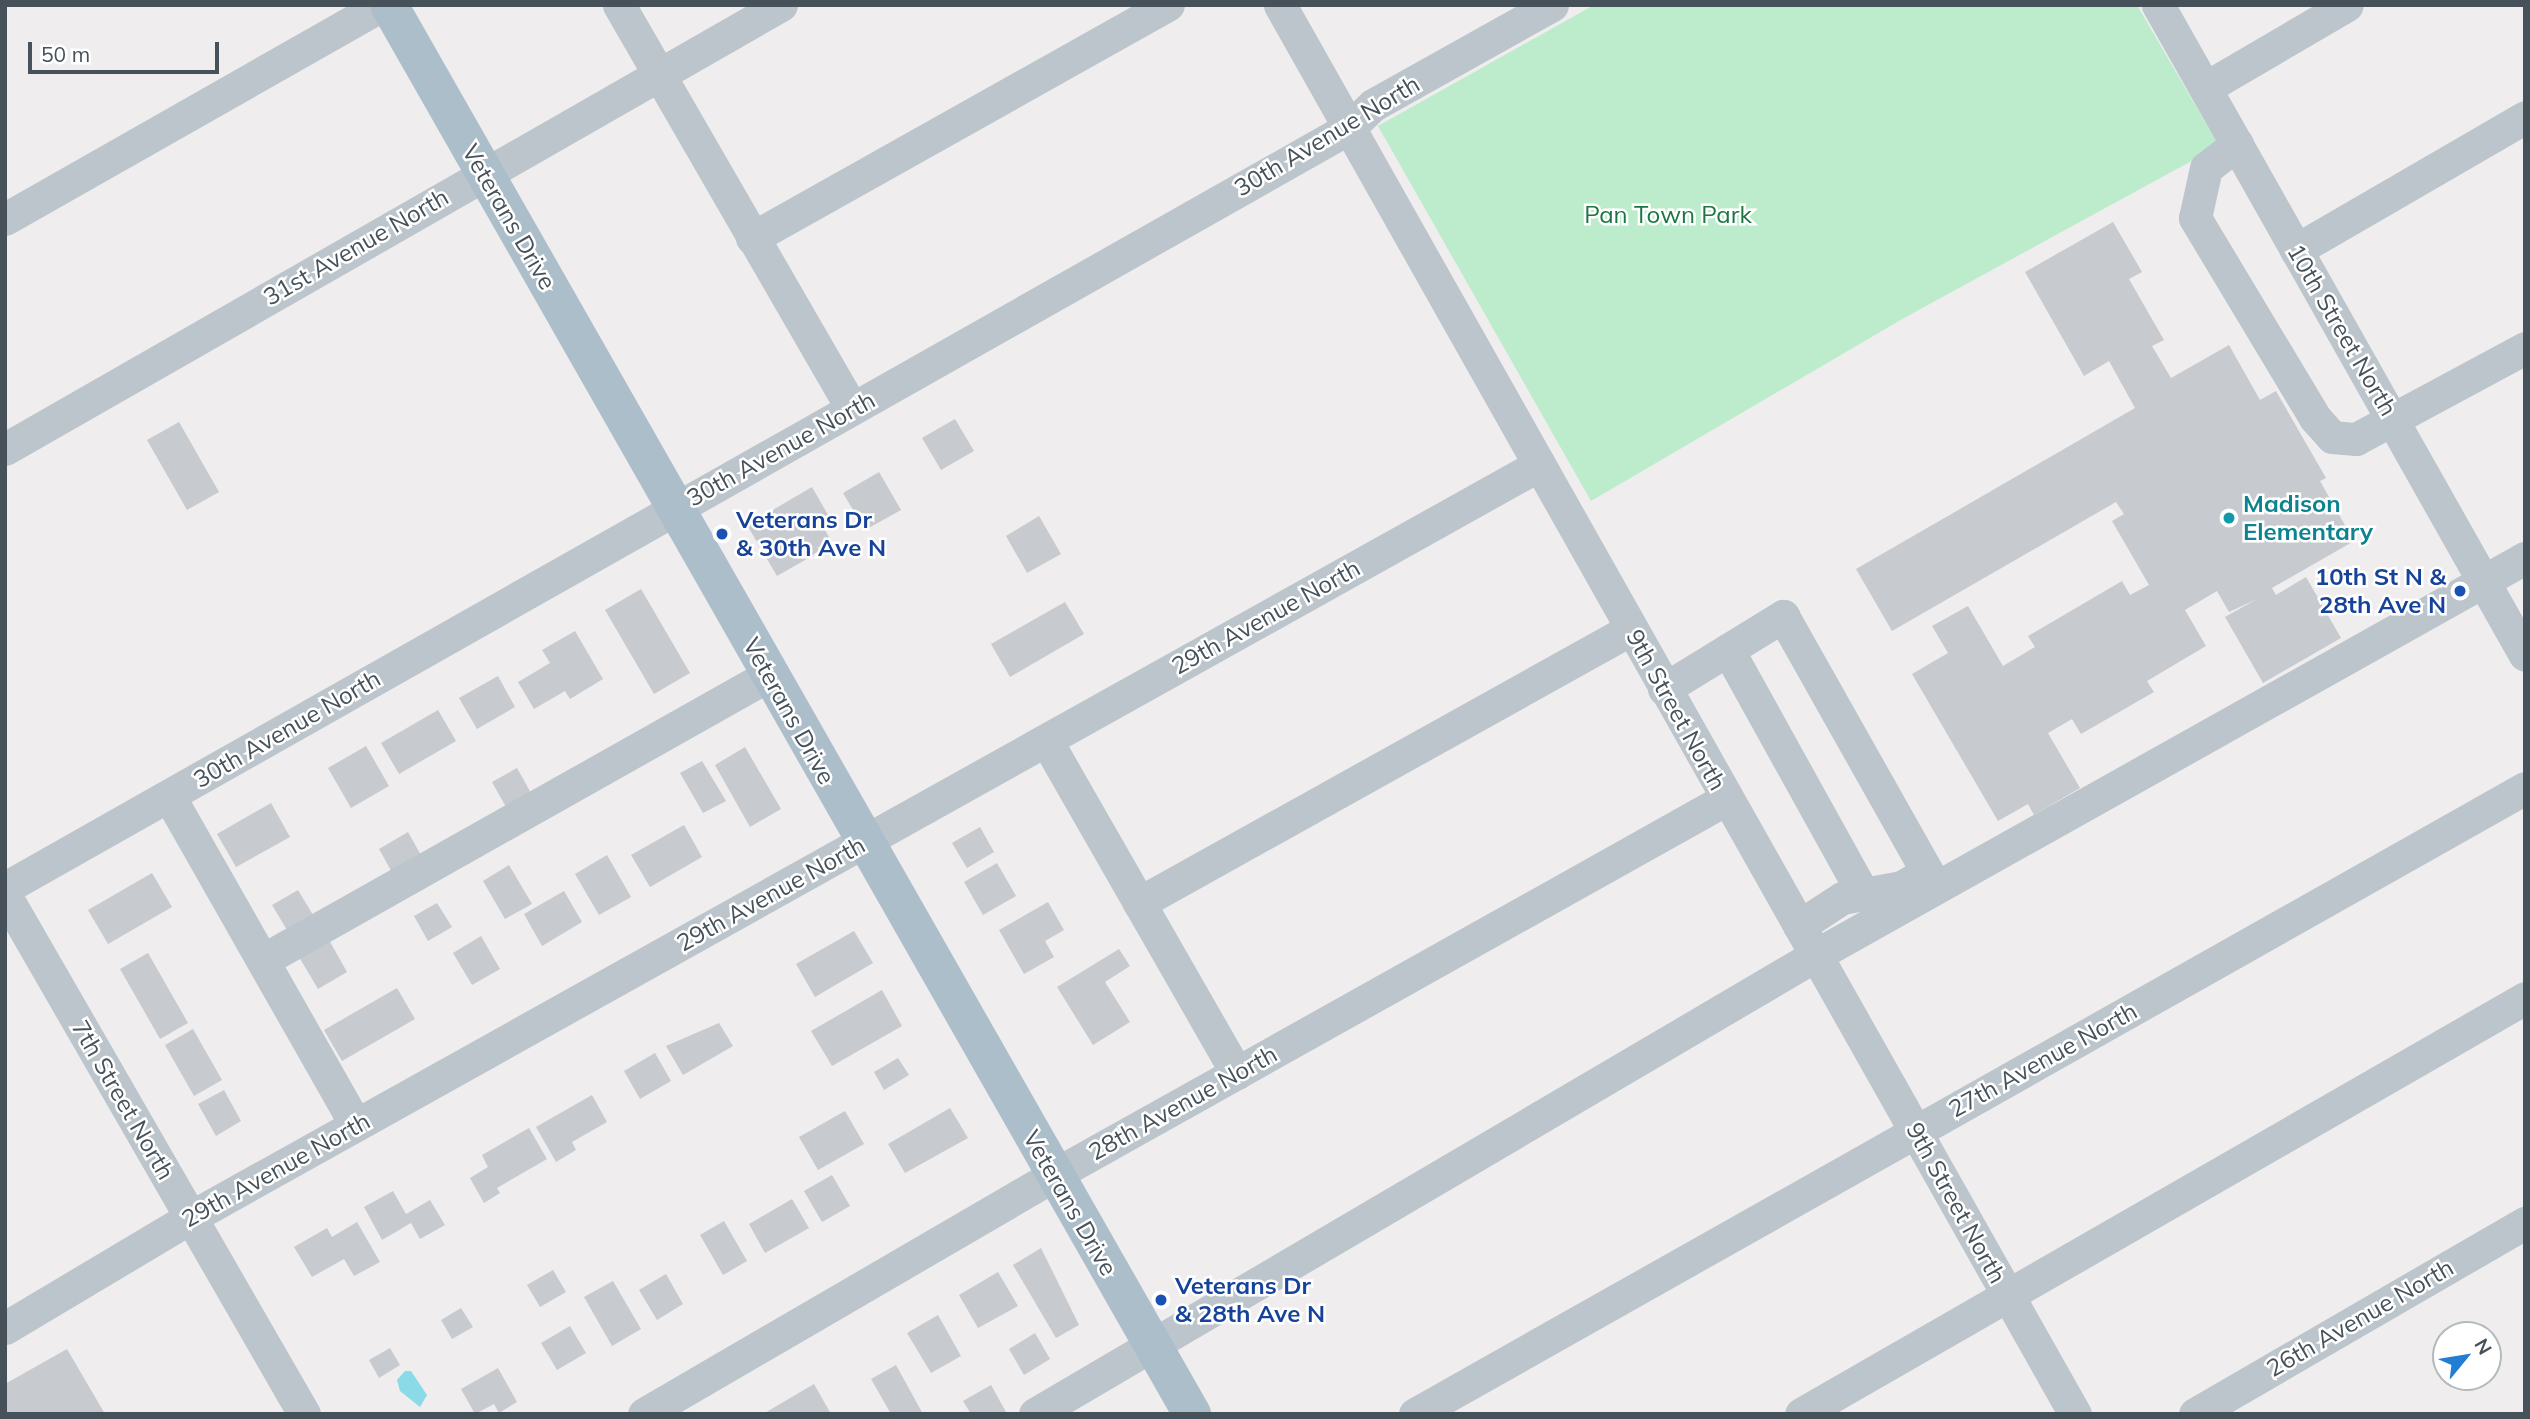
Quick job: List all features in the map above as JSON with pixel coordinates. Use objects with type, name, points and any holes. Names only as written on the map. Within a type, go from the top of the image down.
[{"type":"main road","name":"Veterans Drive","points":[[389,5],[863,842],[1192,1414]]},
{"type":"street","points":[[5,219],[381,5]]},
{"type":"street","points":[[619,5],[852,409]]},
{"type":"street","name":"31st Avenue North","points":[[5,449],[781,5]]},
{"type":"street","points":[[752,237],[1168,5]]},
{"type":"street","name":"9th Street North","points":[[1280,5],[1664,690],[2075,1414]]},
{"type":"street","name":"30th Avenue North","points":[[5,888],[1349,128],[1373,105],[1552,5]]},
{"type":"street","name":"10th Street North","points":[[2158,5],[2525,655]]},
{"type":"street","points":[[2205,88],[2347,5]]},
{"type":"street","points":[[2296,250],[2525,117]]},
{"type":"street","points":[[2237,144],[2206,168],[2195,218],[2308,408],[2332,437],[2356,439],[2525,348]]},
{"type":"street","name":"29th Avenue North","points":[[5,1328],[191,1217],[1539,465]]},
{"type":"street","points":[[1035,1414],[1816,955],[2525,558]]},
{"type":"street","points":[[1664,690],[1783,616],[1927,872],[1902,887],[1862,892],[1799,926]]},
{"type":"street","points":[[1139,903],[1631,629]]},
{"type":"street","points":[[1728,650],[1862,892]]},
{"type":"street","points":[[263,960],[769,675]]},
{"type":"street","points":[[1046,740],[1237,1073]]},
{"type":"street","name":"27th Avenue North","points":[[1415,1414],[2525,788]]},
{"type":"street","points":[[169,796],[356,1125]]},
{"type":"street","name":"28th Avenue North","points":[[645,1414],[1054,1175],[1726,799]]},
{"type":"street","name":"7th Street North","points":[[5,895],[304,1414]]},
{"type":"street","points":[[1801,1414],[2525,998]]},
{"type":"street","name":"26th Avenue North","points":[[2195,1414],[2525,1223]]},
{"type":"green space","name":"Pan Town Park","points":[[1594,5],[2137,5],[2219,146],[1904,318],[1591,501],[1378,126]]},
{"type":"water","points":[[405,1371],[411,1371],[427,1395],[420,1407],[400,1391],[397,1380]]},
{"type":"building","name":"Madison Elementary","points":[[2113,222],[2142,272],[2129,279],[2164,340],[2152,346],[2171,378],[2229,345],[2260,400],[2276,391],[2326,478],[2320,481],[2354,541],[2272,588],[2276,595],[2306,577],[2341,638],[2263,683],[2225,617],[2257,599],[2229,612],[2217,591],[2185,610],[2206,646],[2147,681],[2154,692],[2081,734],[2072,719],[2048,733],[2080,788],[2034,815],[2028,804],[1998,821],[1912,674],[1948,653],[1932,626],[1968,606],[2003,666],[2035,647],[2028,636],[2122,581],[2130,595],[2149,585],[2112,521],[2124,514],[2116,502],[1892,631],[1856,569],[2135,408],[2109,361],[2084,376],[2025,272]]},
{"type":"building","points":[[955,419],[974,451],[941,470],[922,438]]},
{"type":"building","points":[[179,422],[219,492],[187,510],[147,440]]},
{"type":"building","points":[[879,472],[901,510],[865,530],[843,493]]},
{"type":"building","points":[[812,487],[831,520],[822,525],[833,544],[777,576],[747,525]]},
{"type":"building","points":[[1039,516],[1061,554],[1027,573],[1006,536]]},
{"type":"building","points":[[641,589],[690,673],[654,694],[605,610]]},
{"type":"building","points":[[1065,602],[1084,634],[1010,677],[991,644]]},
{"type":"building","points":[[575,631],[603,679],[570,699],[565,691],[534,709],[518,682],[550,663],[542,650]]},
{"type":"building","points":[[498,676],[515,707],[477,729],[459,698]]},
{"type":"building","points":[[438,710],[456,741],[399,774],[381,743]]},
{"type":"building","points":[[366,746],[389,786],[351,808],[328,768]]},
{"type":"building","points":[[745,747],[781,809],[750,827],[715,765]]},
{"type":"building","points":[[702,761],[726,801],[703,813],[680,773]]},
{"type":"building","points":[[517,768],[531,793],[506,807],[492,782]]},
{"type":"building","points":[[271,803],[290,837],[236,867],[217,834]]},
{"type":"building","points":[[684,825],[702,857],[650,887],[631,855]]},
{"type":"building","points":[[980,827],[994,852],[967,868],[952,843]]},
{"type":"building","points":[[408,832],[422,857],[393,874],[379,849]]},
{"type":"building","points":[[607,855],[631,897],[599,915],[575,874]]},
{"type":"building","points":[[997,863],[1016,896],[983,915],[964,882]]},
{"type":"building","points":[[509,865],[532,904],[505,919],[483,881]]},
{"type":"building","points":[[152,873],[172,907],[108,944],[88,910]]},
{"type":"building","points":[[298,890],[313,915],[287,930],[272,905]]},
{"type":"building","points":[[564,891],[582,922],[542,946],[524,914]]},
{"type":"building","points":[[1048,902],[1064,930],[1045,941],[1054,957],[1024,974],[999,930]]},
{"type":"building","points":[[437,903],[452,927],[428,941],[414,916]]},
{"type":"building","points":[[854,931],[873,963],[815,997],[796,964]]},
{"type":"building","points":[[481,936],[500,969],[472,985],[453,953]]},
{"type":"building","points":[[329,940],[347,972],[318,989],[299,957]]},
{"type":"building","points":[[1119,949],[1130,966],[1105,982],[1130,1022],[1093,1045],[1057,987]]},
{"type":"building","points":[[148,953],[188,1023],[160,1039],[120,969]]},
{"type":"building","points":[[397,988],[415,1019],[342,1061],[324,1030]]},
{"type":"building","points":[[882,990],[902,1026],[832,1066],[811,1031]]},
{"type":"building","points":[[719,1023],[733,1046],[683,1075],[666,1046]]},
{"type":"building","points":[[193,1029],[222,1080],[194,1096],[165,1045]]},
{"type":"building","points":[[655,1053],[671,1081],[640,1099],[624,1071]]},
{"type":"building","points":[[898,1058],[909,1075],[884,1090],[874,1072]]},
{"type":"building","points":[[224,1090],[241,1121],[216,1136],[198,1104]]},
{"type":"building","points":[[592,1095],[607,1122],[572,1142],[576,1150],[556,1162],[536,1127]]},
{"type":"building","points":[[950,1108],[968,1138],[905,1173],[888,1144]]},
{"type":"building","points":[[845,1111],[864,1144],[818,1170],[799,1137]]},
{"type":"building","points":[[529,1128],[547,1159],[497,1188],[500,1193],[484,1203],[470,1178],[488,1167],[482,1155]]},
{"type":"building","points":[[832,1175],[850,1206],[822,1222],[804,1191]]},
{"type":"building","points":[[393,1191],[406,1214],[430,1200],[445,1225],[420,1239],[411,1223],[382,1240],[364,1207]]},
{"type":"building","points":[[792,1199],[809,1228],[765,1253],[749,1224]]},
{"type":"building","points":[[724,1221],[747,1261],[723,1275],[700,1235]]},
{"type":"building","points":[[357,1222],[380,1262],[354,1276],[344,1259],[312,1277],[294,1247],[327,1228],[332,1237]]},
{"type":"building","points":[[1041,1248],[1079,1325],[1056,1338],[1013,1265]]},
{"type":"building","points":[[553,1270],[566,1292],[540,1307],[527,1285]]},
{"type":"building","points":[[998,1272],[1018,1306],[978,1328],[959,1295]]},
{"type":"building","points":[[666,1274],[683,1304],[657,1320],[639,1290]]},
{"type":"building","points":[[613,1281],[641,1329],[612,1346],[584,1297]]},
{"type":"building","points":[[461,1308],[473,1327],[452,1339],[441,1320]]},
{"type":"building","points":[[938,1315],[961,1356],[931,1373],[907,1333]]},
{"type":"building","points":[[570,1326],[586,1353],[557,1370],[541,1343]]},
{"type":"building","points":[[1035,1333],[1050,1359],[1024,1375],[1009,1349]]},
{"type":"building","points":[[390,1348],[400,1365],[379,1378],[369,1360]]},
{"type":"building","points":[[67,1349],[105,1414],[5,1414],[5,1384]]},
{"type":"building","points":[[896,1365],[923,1414],[891,1414],[871,1379]]},
{"type":"building","points":[[498,1368],[517,1402],[499,1413],[494,1404],[475,1414],[461,1389]]},
{"type":"building","points":[[814,1384],[831,1414],[763,1414]]},
{"type":"building","points":[[991,1385],[1006,1412],[971,1414],[963,1401]]},
{"type":"place","name":"Madison Elementary","points":[[2229,518]]},
{"type":"place","name":"Veterans Dr & 30th Ave N","points":[[722,534]]},
{"type":"place","name":"10th St N & 28th Ave N","points":[[2460,591]]},
{"type":"place","name":"Veterans Dr & 28th Ave N","points":[[1161,1300]]}]
